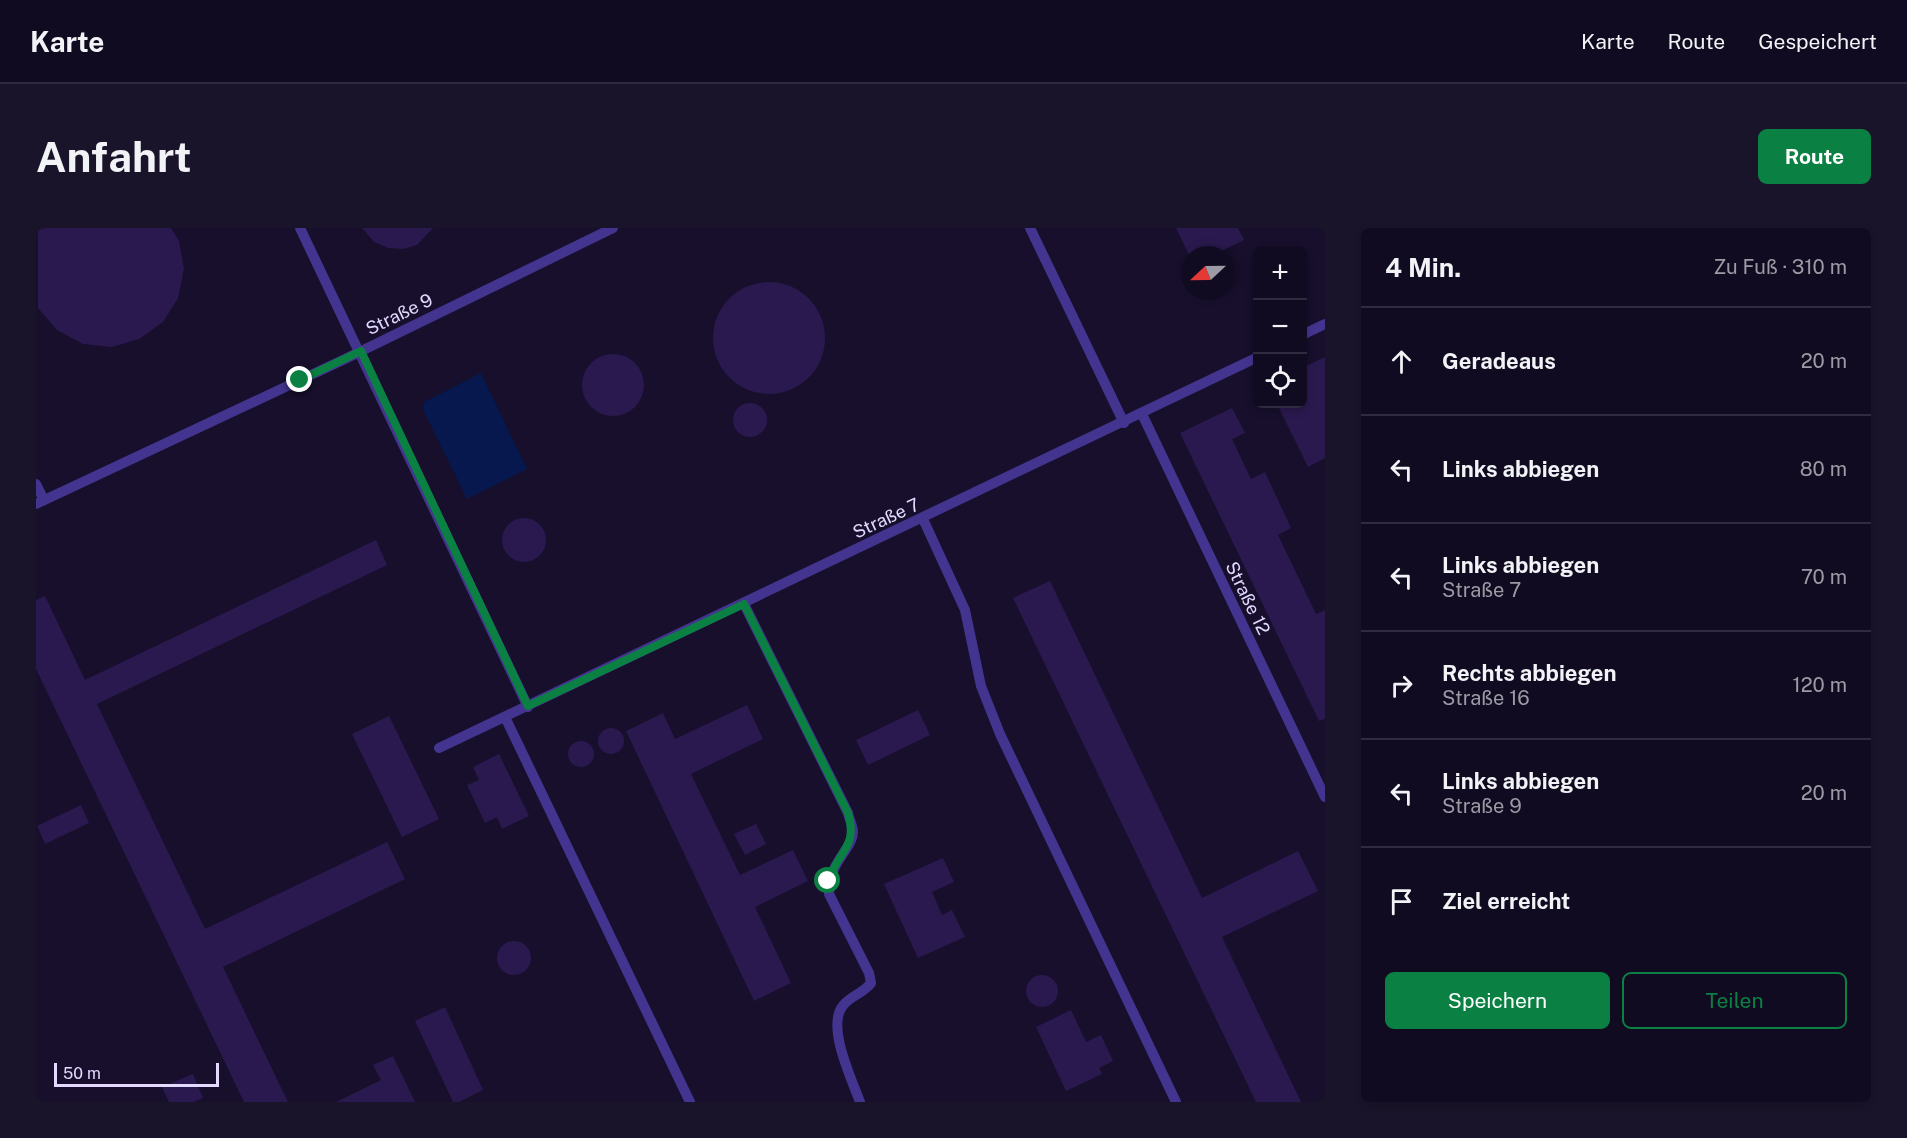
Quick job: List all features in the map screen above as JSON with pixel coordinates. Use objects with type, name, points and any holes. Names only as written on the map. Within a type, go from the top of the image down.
[{"type":"lane","points":[[300,228],[361,351],[528,706]]},
{"type":"lane","name":"Straße 9","points":[[40,502],[345,359],[613,228]]},
{"type":"lane","points":[[1030,228],[1124,423]]},
{"type":"lane","points":[[1307,333],[1325,324]]},
{"type":"lane","name":"Straße 7","points":[[440,748],[1124,423],[1253,359]]},
{"type":"lane","name":"Straße 12","points":[[1142,414],[1325,796]]},
{"type":"lane","points":[[36,484],[40,502]]},
{"type":"lane","points":[[923,519],[965,610],[981,686],[1000,734],[1176,1102]]},
{"type":"lane","points":[[744,604],[848,813],[853,830],[852,838],[834,864],[828,881],[829,894],[869,973],[870,983],[841,1008],[837,1023],[843,1055],[860,1102]]},
{"type":"lane","points":[[505,717],[690,1102]]},
{"type":"shaded area","points":[[481,373],[527,469],[467,499],[423,410],[424,402]]},
{"type":"building","points":[[38,228],[171,228],[179,241],[184,269],[178,298],[163,322],[139,339],[112,347],[83,344],[57,330],[38,308]]},
{"type":"building","points":[[362,228],[433,228],[417,245],[403,249],[388,248],[374,242]]},
{"type":"building","points":[[1176,228],[1238,228],[1244,240],[1232,246],[1185,246]]},
{"type":"building","points":[[769,282],[790,287],[808,299],[820,317],[825,338],[820,359],[808,377],[790,389],[769,394],[748,389],[730,377],[718,359],[713,338],[718,317],[730,299],[748,287]]},
{"type":"building","points":[[613,354],[625,356],[635,363],[642,373],[644,385],[642,397],[635,407],[625,414],[613,416],[601,414],[591,407],[584,397],[582,385],[584,373],[591,363],[601,356]]},
{"type":"building","points":[[1325,357],[1325,458],[1308,467],[1279,408],[1307,408],[1307,366]]},
{"type":"building","points":[[750,403],[762,408],[767,420],[762,432],[750,437],[738,432],[733,420],[738,408]]},
{"type":"building","points":[[1232,408],[1245,433],[1232,439],[1251,479],[1265,472],[1291,528],[1278,535],[1316,614],[1325,610],[1325,719],[1319,721],[1180,433]]},
{"type":"building","points":[[524,518],[533,519],[540,524],[545,531],[545,549],[540,556],[533,561],[524,562],[515,561],[508,556],[503,549],[502,540],[503,531],[508,524],[515,519]]},
{"type":"building","points":[[376,540],[387,565],[97,704],[205,929],[387,842],[405,879],[223,967],[288,1102],[244,1102],[36,669],[36,600],[45,596],[85,680]]},
{"type":"building","points":[[1050,581],[1202,898],[1298,851],[1318,891],[1222,937],[1301,1102],[1256,1102],[1013,598]]},
{"type":"building","points":[[747,705],[763,739],[691,774],[740,875],[793,850],[808,881],[755,907],[791,983],[754,1001],[626,731],[663,713],[675,739]]},
{"type":"building","points":[[918,710],[930,735],[868,765],[856,740]]},
{"type":"building","points":[[389,716],[439,819],[402,837],[352,734]]},
{"type":"building","points":[[611,728],[620,732],[624,741],[620,750],[611,754],[602,750],[598,741],[602,732]]},
{"type":"building","points":[[581,741],[590,745],[594,754],[590,763],[581,767],[572,763],[568,754],[572,745]]},
{"type":"building","points":[[499,754],[529,816],[502,829],[497,817],[485,823],[467,785],[479,780],[473,767]]},
{"type":"building","points":[[81,805],[89,823],[45,844],[37,826]]},
{"type":"building","points":[[756,824],[766,844],[745,855],[734,834]]},
{"type":"building","points":[[943,858],[954,882],[932,892],[942,915],[952,910],[965,937],[918,958],[884,884]]},
{"type":"building","points":[[514,941],[526,946],[531,958],[526,970],[514,975],[502,970],[497,958],[502,946]]},
{"type":"building","points":[[1042,975],[1053,980],[1058,991],[1053,1002],[1042,1007],[1031,1002],[1026,991],[1031,980]]},
{"type":"building","points":[[445,1007],[483,1090],[459,1102],[453,1102],[415,1021]]},
{"type":"building","points":[[1071,1010],[1086,1042],[1101,1035],[1113,1061],[1099,1068],[1102,1074],[1066,1091],[1036,1027]]},
{"type":"building","points":[[393,1056],[415,1102],[336,1102],[381,1080],[373,1065]]},
{"type":"building","points":[[193,1074],[203,1098],[194,1102],[169,1102],[162,1087]]},
{"type":"route","points":[[300,380],[361,351],[528,706],[744,604],[848,813],[853,830],[852,838],[834,864],[828,881]]}]
